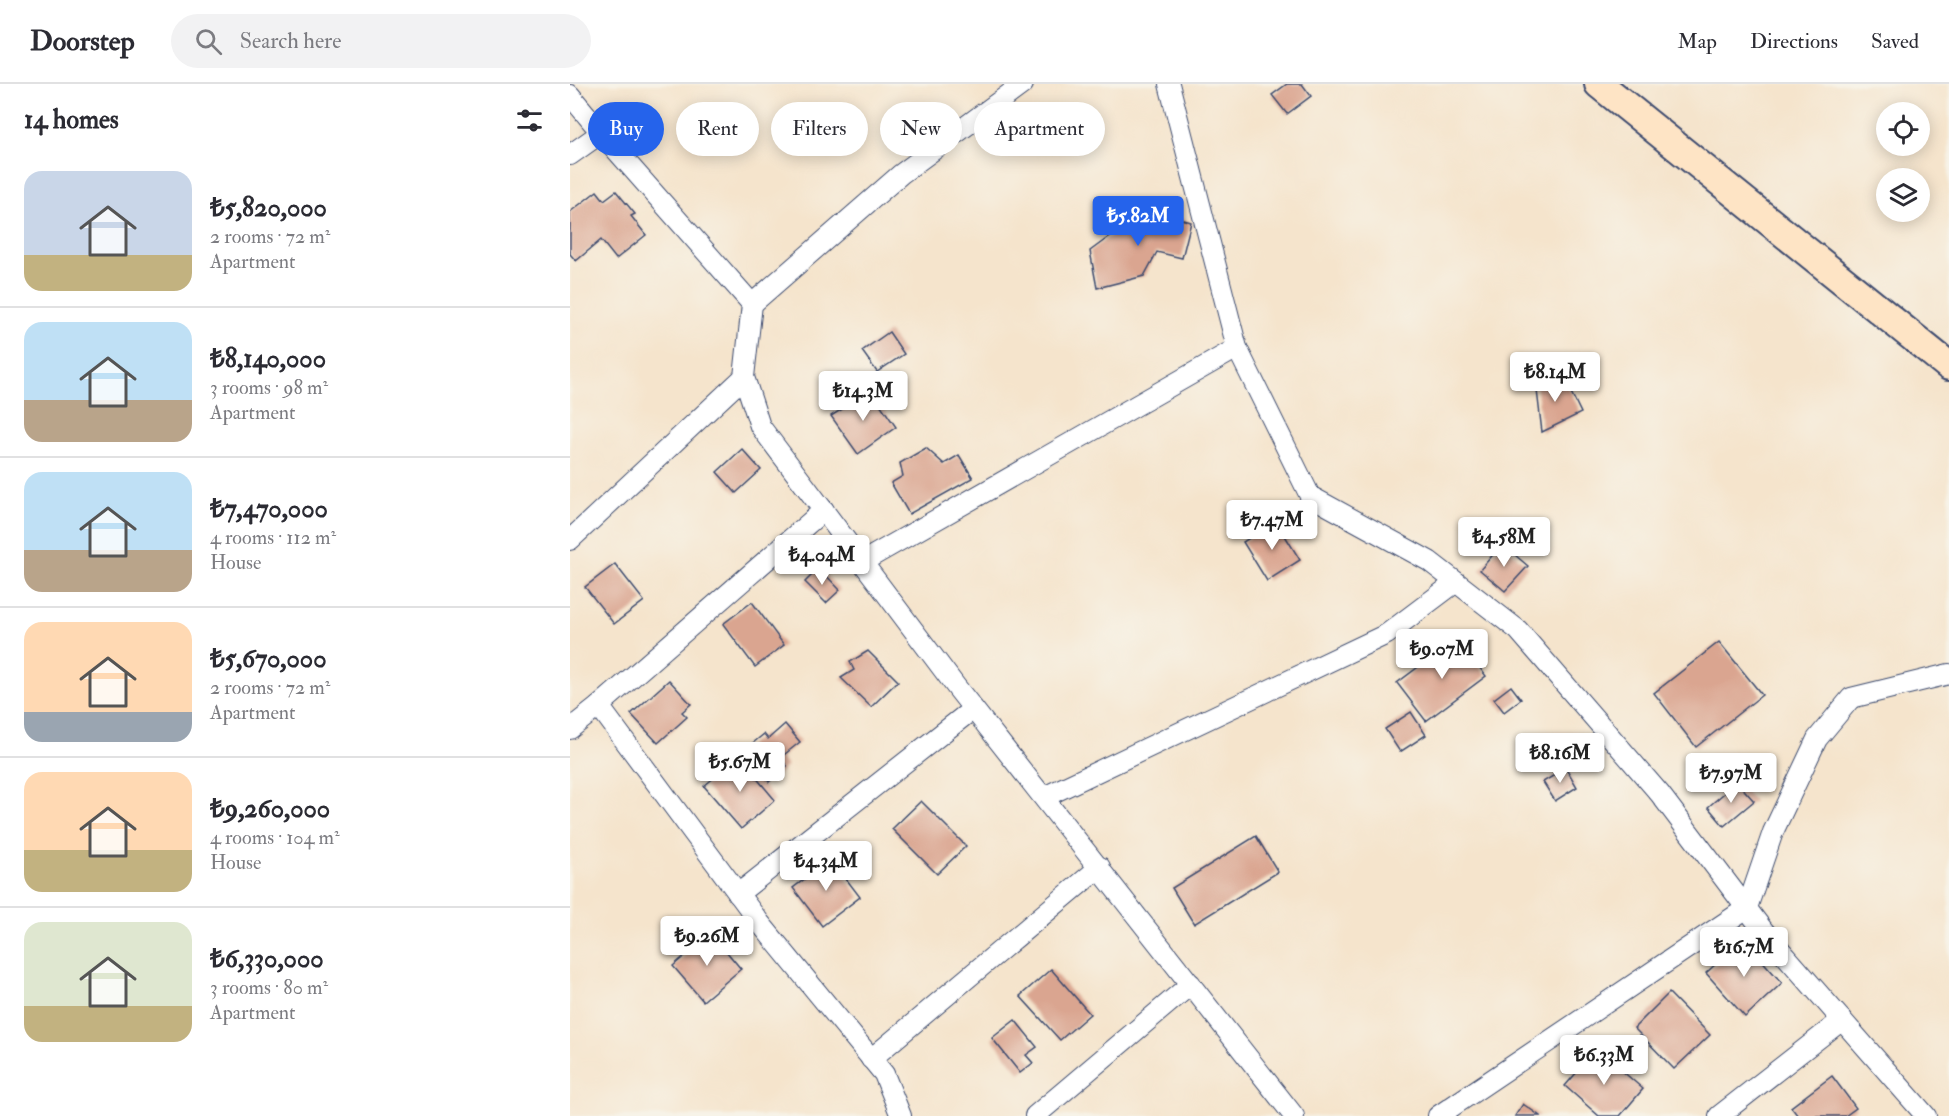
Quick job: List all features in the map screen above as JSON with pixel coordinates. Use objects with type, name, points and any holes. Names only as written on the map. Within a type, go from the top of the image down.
[{"type":"street","points":[[1023,84],[901,174],[752,304],[744,377],[760,426],[973,709],[1100,867],[1294,1116]]},
{"type":"street","points":[[1169,84],[1237,348],[1310,496],[1429,561],[1518,630],[1660,794],[1763,930],[1926,1116]]},
{"type":"street","points":[[1599,84],[1949,366]]},
{"type":"street","points":[[570,95],[588,117]]},
{"type":"street","points":[[570,155],[588,142]]},
{"type":"street","points":[[621,156],[752,304]]},
{"type":"street","points":[[862,562],[1237,348]]},
{"type":"street","points":[[570,540],[744,377]]},
{"type":"street","points":[[570,729],[824,510]]},
{"type":"street","points":[[1044,797],[1387,634],[1456,582]]},
{"type":"street","points":[[1438,1116],[1747,908],[1773,832],[1817,739],[1851,698],[1949,674]]},
{"type":"street","points":[[599,706],[760,923],[884,1074],[901,1116]]},
{"type":"street","points":[[738,894],[973,709]]},
{"type":"street","points":[[872,1059],[1100,867]]},
{"type":"street","points":[[1035,1116],[1191,984]]},
{"type":"street","points":[[1719,1116],[1842,1020]]},
{"type":"building","points":[[1287,84],[1302,84],[1311,96],[1287,114],[1272,95]]},
{"type":"building","points":[[597,191],[604,200],[616,191],[635,214],[631,216],[646,235],[616,259],[601,240],[576,261],[570,254],[570,212]]},
{"type":"building","points":[[1147,209],[1191,222],[1182,258],[1157,252],[1144,276],[1097,288],[1090,251]]},
{"type":"building","points":[[889,332],[904,354],[877,372],[862,351]]},
{"type":"building","points":[[1564,378],[1581,413],[1542,432],[1536,382]]},
{"type":"building","points":[[871,391],[896,427],[858,454],[831,416],[844,408],[840,402],[853,397],[858,401]]},
{"type":"building","points":[[926,448],[944,464],[959,455],[973,478],[909,514],[891,483],[903,476],[900,463]]},
{"type":"building","points":[[742,449],[761,470],[736,493],[717,472]]},
{"type":"building","points":[[1276,521],[1300,560],[1267,581],[1243,542]]},
{"type":"building","points":[[1502,544],[1528,566],[1505,591],[1480,570]]},
{"type":"building","points":[[615,564],[644,601],[614,624],[585,587]]},
{"type":"building","points":[[819,568],[840,590],[826,603],[805,582]]},
{"type":"building","points":[[752,602],[784,645],[755,667],[723,624]]},
{"type":"building","points":[[1457,638],[1486,676],[1426,721],[1397,683]]},
{"type":"building","points":[[1719,642],[1762,695],[1696,747],[1654,693]]},
{"type":"building","points":[[868,651],[898,681],[871,707],[841,678],[854,670],[850,662]]},
{"type":"building","points":[[669,680],[691,704],[682,712],[687,717],[658,743],[631,714]]},
{"type":"building","points":[[1511,686],[1521,699],[1504,712],[1494,699]]},
{"type":"building","points":[[1411,712],[1426,735],[1400,752],[1385,729]]},
{"type":"building","points":[[785,724],[800,742],[780,758],[787,766],[769,782],[743,751],[764,734],[768,739]]},
{"type":"building","points":[[739,757],[775,800],[741,829],[704,786]]},
{"type":"building","points":[[1566,768],[1577,787],[1555,801],[1543,782]]},
{"type":"building","points":[[1737,782],[1754,801],[1724,826],[1708,807]]},
{"type":"building","points":[[921,801],[966,846],[937,874],[892,829]]},
{"type":"building","points":[[1256,836],[1278,872],[1194,924],[1172,888]]},
{"type":"building","points":[[831,859],[860,897],[822,926],[793,888]]},
{"type":"building","points":[[711,933],[741,969],[703,1001],[673,966]]},
{"type":"building","points":[[1743,939],[1782,983],[1745,1017],[1706,973]]},
{"type":"building","points":[[1051,969],[1090,1014],[1060,1040],[1020,996]]},
{"type":"building","points":[[1669,993],[1710,1035],[1674,1069],[1634,1028]]},
{"type":"building","points":[[1015,1020],[1037,1047],[1026,1055],[1033,1063],[1020,1073],[992,1038]]},
{"type":"building","points":[[1597,1049],[1643,1089],[1620,1116],[1599,1116],[1565,1086]]},
{"type":"building","points":[[1832,1076],[1856,1108],[1845,1116],[1798,1116],[1791,1107]]},
{"type":"building","points":[[1523,1104],[1540,1116],[1515,1116]]}]
